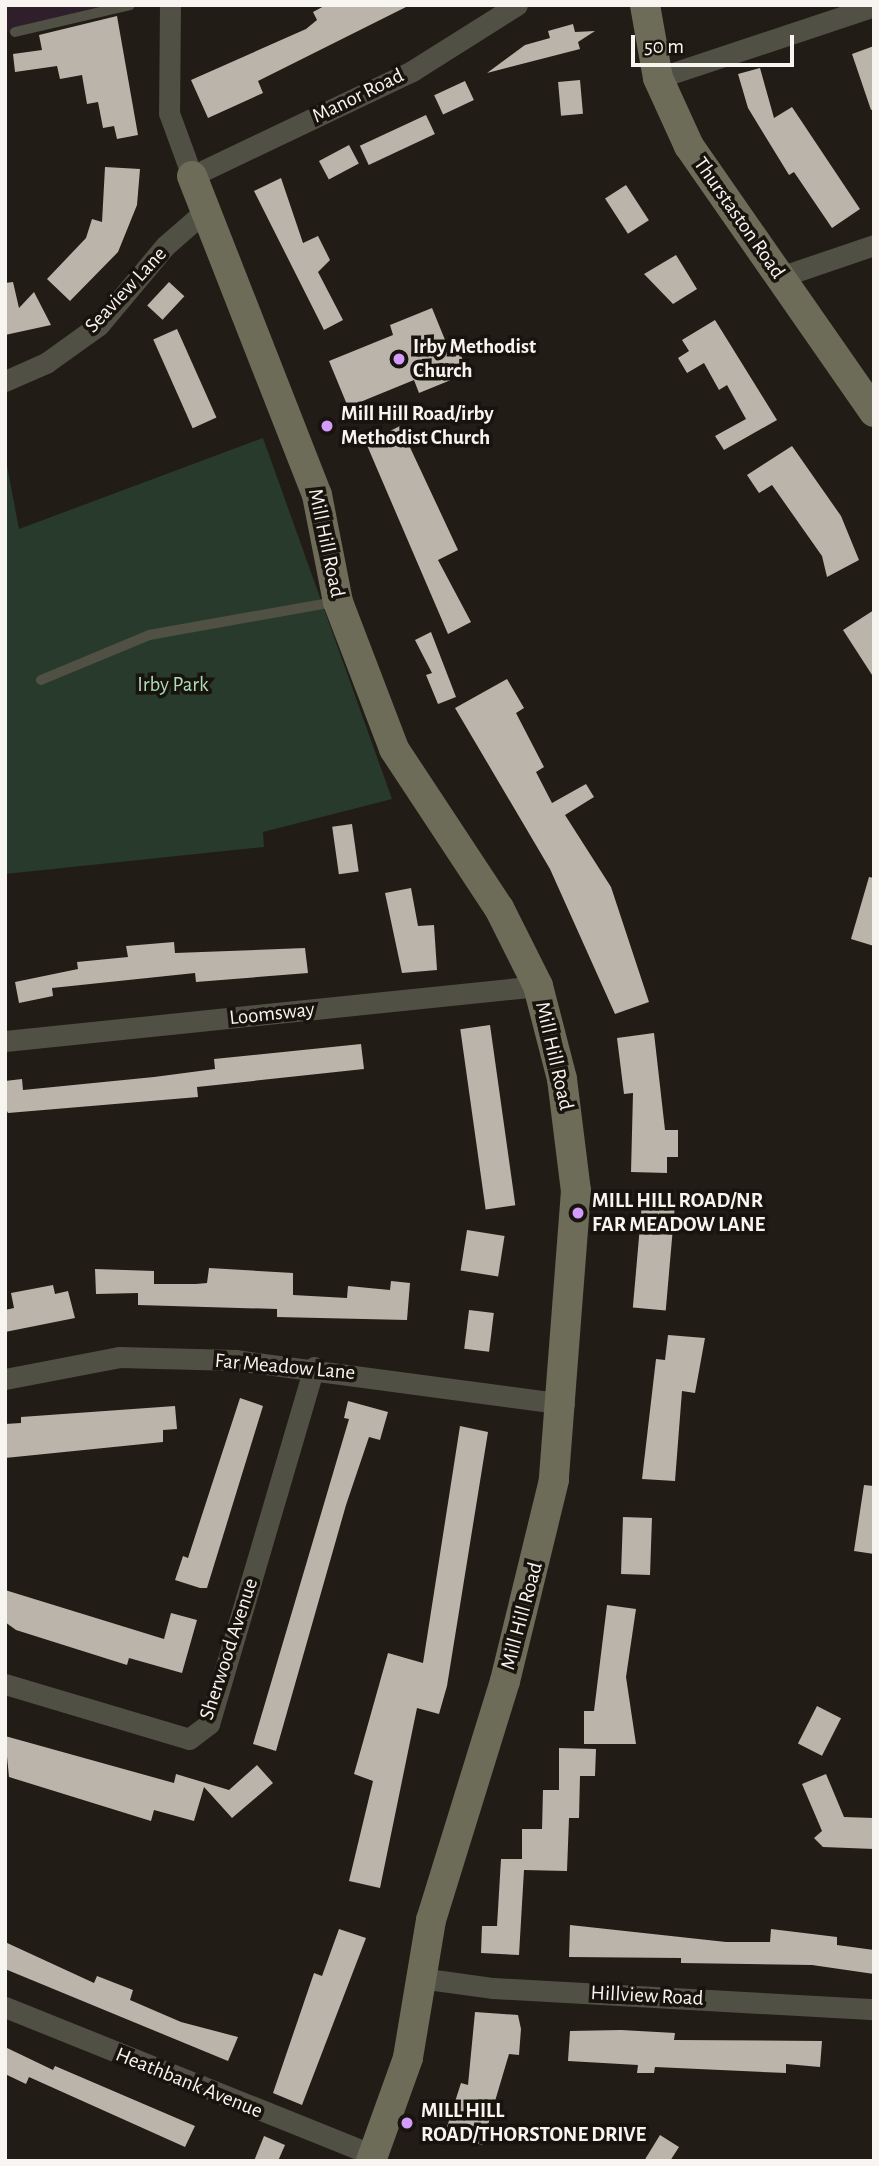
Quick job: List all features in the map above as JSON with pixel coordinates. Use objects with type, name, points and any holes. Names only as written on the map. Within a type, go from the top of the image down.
[{"type":"street","name":"Mill Hill Road","points":[[170,5],[169,113],[204,212],[317,495],[338,602],[394,749],[499,908],[538,986],[562,1079],[576,1191],[564,1404],[538,1553],[453,1838],[420,1978],[408,2058],[373,2158]]},
{"type":"street","name":"Manor Road","points":[[192,176],[412,71],[517,5]]},
{"type":"street","name":"Thurstaston Road","points":[[645,5],[658,78],[689,146],[874,412]]},
{"type":"street","points":[[658,78],[874,6]]},
{"type":"street","name":"Seaview Lane","points":[[5,381],[46,363],[99,325],[165,247],[204,212]]},
{"type":"street","points":[[780,277],[874,245]]},
{"type":"street","name":"Loomsway","points":[[5,1041],[538,986]]},
{"type":"street","name":"Far Meadow Lane","points":[[5,1379],[119,1357],[314,1367],[564,1404]]},
{"type":"street","name":"Sherwood Avenue","points":[[5,1684],[189,1739],[209,1724],[314,1367]]},
{"type":"street","name":"Hillview Road","points":[[420,1978],[493,1988],[874,2009]]},
{"type":"street","name":"Heathbank Avenue","points":[[5,2007],[373,2158]]},
{"type":"lane","points":[[15,32],[130,5]]},
{"type":"lane","points":[[41,680],[149,635],[338,602]]},
{"type":"shaded area","points":[[5,5],[144,5],[5,33]]},
{"type":"green space","name":"Irby Park","points":[[263,438],[392,799],[263,832],[264,847],[5,874],[5,455],[19,529]]},
{"type":"building","points":[[326,5],[410,5],[258,81],[263,93],[208,118],[191,80],[306,29],[317,20],[313,12]]},
{"type":"building","points":[[117,16],[138,135],[117,139],[114,126],[103,128],[98,102],[87,104],[82,75],[60,79],[57,66],[15,72],[13,54],[42,50],[39,35]]},
{"type":"building","points":[[573,24],[575,32],[595,31],[578,42],[580,49],[487,73],[525,45],[550,38],[548,31]]},
{"type":"building","points":[[874,46],[874,109],[871,110],[852,54]]},
{"type":"building","points":[[760,68],[774,118],[792,107],[860,209],[832,228],[794,172],[789,175],[748,108],[738,74]]},
{"type":"building","points":[[580,80],[583,114],[561,116],[558,82]]},
{"type":"building","points":[[465,81],[474,100],[443,114],[434,95]]},
{"type":"building","points":[[426,115],[435,134],[369,165],[360,146]]},
{"type":"building","points":[[349,145],[359,164],[329,180],[319,161]]},
{"type":"building","points":[[105,167],[140,169],[137,205],[118,252],[70,301],[47,279],[86,238],[92,219],[102,222]]},
{"type":"building","points":[[281,178],[303,243],[318,236],[330,260],[318,272],[343,320],[324,330],[254,191]]},
{"type":"building","points":[[626,185],[649,220],[628,234],[605,199]]},
{"type":"building","points":[[676,255],[697,289],[673,304],[644,274]]},
{"type":"building","points":[[13,282],[19,308],[34,292],[51,325],[5,335],[5,283]]},
{"type":"building","points":[[169,282],[184,296],[163,320],[147,305]]},
{"type":"building","name":"Irby Methodist Church","points":[[432,308],[452,357],[460,353],[468,373],[419,393],[414,380],[348,407],[329,361],[393,335],[390,325]]},
{"type":"building","points":[[715,320],[777,420],[724,450],[715,436],[746,419],[727,385],[719,390],[704,363],[687,373],[678,358],[689,351],[682,340]]},
{"type":"building","points":[[177,329],[216,418],[193,428],[153,340]]},
{"type":"building","points":[[400,426],[458,550],[438,560],[471,622],[448,634],[366,443]]},
{"type":"building","points":[[792,446],[841,516],[859,560],[827,577],[822,556],[772,485],[759,493],[747,475]]},
{"type":"building","points":[[874,610],[874,678],[843,630]]},
{"type":"building","points":[[431,632],[456,697],[438,704],[426,675],[432,673],[415,640]]},
{"type":"building","points":[[507,679],[524,708],[516,713],[544,767],[536,772],[552,803],[586,784],[594,797],[565,815],[611,887],[649,1002],[615,1014],[550,869],[455,708]]},
{"type":"building","points":[[352,824],[359,872],[339,874],[332,827]]},
{"type":"building","points":[[869,877],[874,878],[874,946],[851,939]]},
{"type":"building","points":[[411,888],[418,926],[434,925],[437,970],[402,973],[385,893]]},
{"type":"building","points":[[174,942],[175,953],[305,948],[308,973],[196,982],[195,973],[52,988],[53,996],[19,1003],[15,982],[78,969],[77,962],[128,957],[126,946]]},
{"type":"building","points":[[490,1025],[515,1205],[486,1209],[460,1029]]},
{"type":"building","points":[[654,1033],[665,1130],[678,1130],[678,1157],[667,1157],[667,1173],[631,1172],[633,1093],[624,1094],[617,1038]]},
{"type":"building","points":[[361,1044],[364,1069],[197,1087],[198,1097],[8,1113],[5,1107],[5,1081],[22,1079],[23,1090],[154,1077],[215,1069],[214,1059]]},
{"type":"building","points":[[642,1203],[675,1206],[666,1310],[633,1308]]},
{"type":"building","points":[[467,1230],[505,1236],[498,1276],[461,1270]]},
{"type":"building","points":[[209,1268],[293,1273],[293,1295],[347,1298],[348,1286],[390,1290],[391,1281],[410,1283],[407,1320],[277,1317],[277,1309],[138,1305],[138,1293],[96,1294],[95,1269],[154,1271],[154,1284],[196,1284],[207,1283]]},
{"type":"building","points":[[53,1285],[55,1294],[68,1291],[75,1318],[5,1332],[5,1310],[14,1308],[11,1293]]},
{"type":"building","points":[[469,1310],[494,1313],[489,1352],[464,1349]]},
{"type":"building","points":[[668,1335],[705,1338],[695,1393],[682,1391],[675,1481],[642,1479],[656,1359],[665,1360]]},
{"type":"building","points":[[240,1398],[263,1406],[207,1588],[200,1588],[175,1580],[183,1556],[188,1558]]},
{"type":"building","points":[[348,1401],[388,1412],[380,1440],[369,1437],[346,1505],[276,1751],[253,1744],[349,1419],[344,1418]]},
{"type":"building","points":[[175,1406],[177,1429],[163,1430],[163,1442],[5,1458],[5,1424],[21,1423],[21,1417]]},
{"type":"building","points":[[460,1426],[488,1432],[447,1686],[439,1714],[417,1708],[380,1888],[349,1881],[373,1781],[354,1774],[388,1653],[423,1663]]},
{"type":"building","points":[[864,1485],[874,1486],[874,1554],[854,1551]]},
{"type":"building","points":[[623,1517],[652,1518],[650,1575],[621,1574]]},
{"type":"building","points":[[5,1590],[164,1639],[171,1613],[197,1620],[182,1673],[129,1658],[127,1665],[16,1630],[5,1622]]},
{"type":"building","points":[[607,1605],[636,1609],[626,1677],[636,1744],[584,1744],[584,1711],[594,1711]]},
{"type":"building","points":[[817,1706],[841,1718],[822,1756],[798,1743]]},
{"type":"building","points":[[5,1736],[174,1783],[176,1774],[229,1790],[257,1765],[273,1783],[232,1818],[204,1787],[194,1821],[154,1810],[151,1821],[9,1777]]},
{"type":"building","points":[[559,1748],[596,1749],[595,1776],[580,1776],[579,1818],[569,1818],[567,1871],[524,1870],[519,1955],[481,1953],[482,1926],[497,1926],[501,1859],[522,1859],[522,1829],[542,1829],[543,1790],[559,1790]]},
{"type":"building","points":[[826,1774],[844,1817],[874,1818],[874,1849],[823,1847],[814,1838],[822,1831],[802,1784]]},
{"type":"building","points":[[570,1925],[726,1942],[770,1942],[771,1929],[837,1937],[837,1945],[874,1950],[874,1974],[812,1965],[681,1963],[681,1958],[569,1957]]},
{"type":"building","points":[[339,1929],[366,1938],[302,2105],[273,2093],[314,1973],[322,1976]]},
{"type":"building","points":[[5,1942],[94,1983],[97,1976],[133,1990],[130,2000],[181,2022],[238,2037],[228,2061],[5,1969]]},
{"type":"building","points":[[475,2012],[518,2015],[521,2029],[519,2055],[509,2054],[482,2145],[445,2133],[461,2083],[468,2085]]},
{"type":"building","points":[[570,2031],[675,2033],[674,2040],[822,2041],[820,2067],[786,2064],[786,2073],[655,2067],[654,2073],[637,2073],[638,2065],[568,2061]]},
{"type":"building","points":[[5,2047],[53,2070],[55,2066],[195,2126],[185,2147],[29,2077],[26,2084],[5,2074]]},
{"type":"building","points":[[660,2135],[679,2147],[670,2161],[644,2161]]},
{"type":"building","points":[[264,2136],[285,2145],[278,2161],[254,2161]]},
{"type":"place","name":"Irby Methodist Church","points":[[399,359]]},
{"type":"place","name":"Mill Hill Road/irby Methodist Church","points":[[327,426]]},
{"type":"place","name":"MILL HILL ROAD/NR FAR MEADOW LANE","points":[[578,1213]]},
{"type":"place","name":"MILL HILL ROAD/THORSTONE DRIVE","points":[[407,2123]]}]
